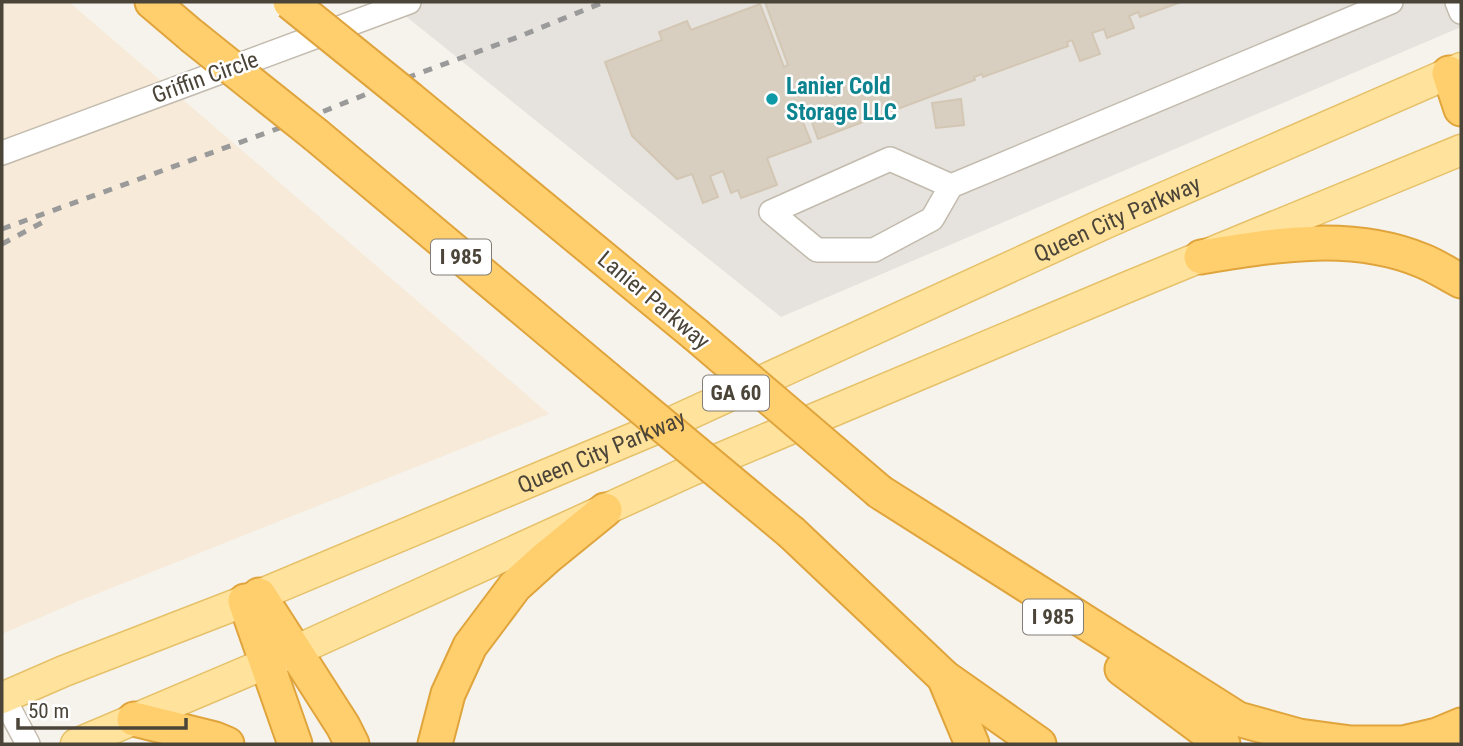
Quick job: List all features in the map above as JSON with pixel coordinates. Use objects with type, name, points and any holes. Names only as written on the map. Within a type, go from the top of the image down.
[{"type":"highway","name":"I 985","points":[[152,2],[316,135],[792,533],[944,677],[1039,744]]},
{"type":"highway","name":"Lanier Parkway","points":[[290,2],[695,334],[880,492],[1223,744]]},
{"type":"highway","points":[[1455,71],[1461,109]]},
{"type":"highway","points":[[1201,257],[1269,246],[1319,242],[1365,246],[1423,261],[1461,281]]},
{"type":"highway","points":[[880,492],[1238,719],[1299,736],[1351,743],[1403,743],[1437,735],[1461,725]]},
{"type":"highway","points":[[435,744],[448,694],[470,646],[515,586],[605,510]]},
{"type":"highway","points":[[252,598],[282,657],[343,726],[352,744]]},
{"type":"highway","points":[[282,657],[295,744]]},
{"type":"highway","points":[[944,677],[972,744]]},
{"type":"highway","points":[[134,719],[215,738],[227,744]]},
{"type":"main road","name":"Queen City Parkway","points":[[2,697],[252,598],[672,422],[1108,222],[1455,71]]},
{"type":"main road","name":"GA 60","points":[[76,744],[282,657],[690,471],[1461,150]]},
{"type":"street","name":"Griffin Circle","points":[[2,153],[409,2]]},
{"type":"street","points":[[951,186],[890,159],[771,212],[817,250],[874,250],[932,219],[951,186],[1391,2]]},
{"type":"street","points":[[1457,2],[1461,12]]},
{"type":"street","points":[[2,697],[28,744]]},
{"type":"shaded area","points":[[2,2],[69,2],[549,414],[2,634]]},
{"type":"shaded area","points":[[388,2],[1461,2],[1461,27],[781,317]]},
{"type":"building","name":"Lanier Cold Storage LLC","points":[[765,2],[1181,2],[1140,17],[1138,12],[1129,16],[1134,28],[1107,38],[1104,29],[1092,33],[1100,54],[1080,61],[1072,40],[1067,42],[1068,46],[983,77],[982,74],[974,77],[975,80],[818,139],[810,117],[802,120],[811,142],[767,158],[777,185],[741,198],[738,190],[731,193],[723,171],[710,176],[718,197],[703,203],[692,174],[677,179],[632,136],[605,62],[662,40],[659,32],[687,21],[691,30],[760,4],[784,67],[788,65]]},
{"type":"building","points":[[961,99],[964,125],[936,128],[932,103]]},
{"type":"railway","points":[[2,229],[307,118],[604,2]]},
{"type":"railway","points":[[2,244],[45,221]]},
{"type":"place","name":"Lanier Cold Storage LLC","points":[[772,99]]}]
